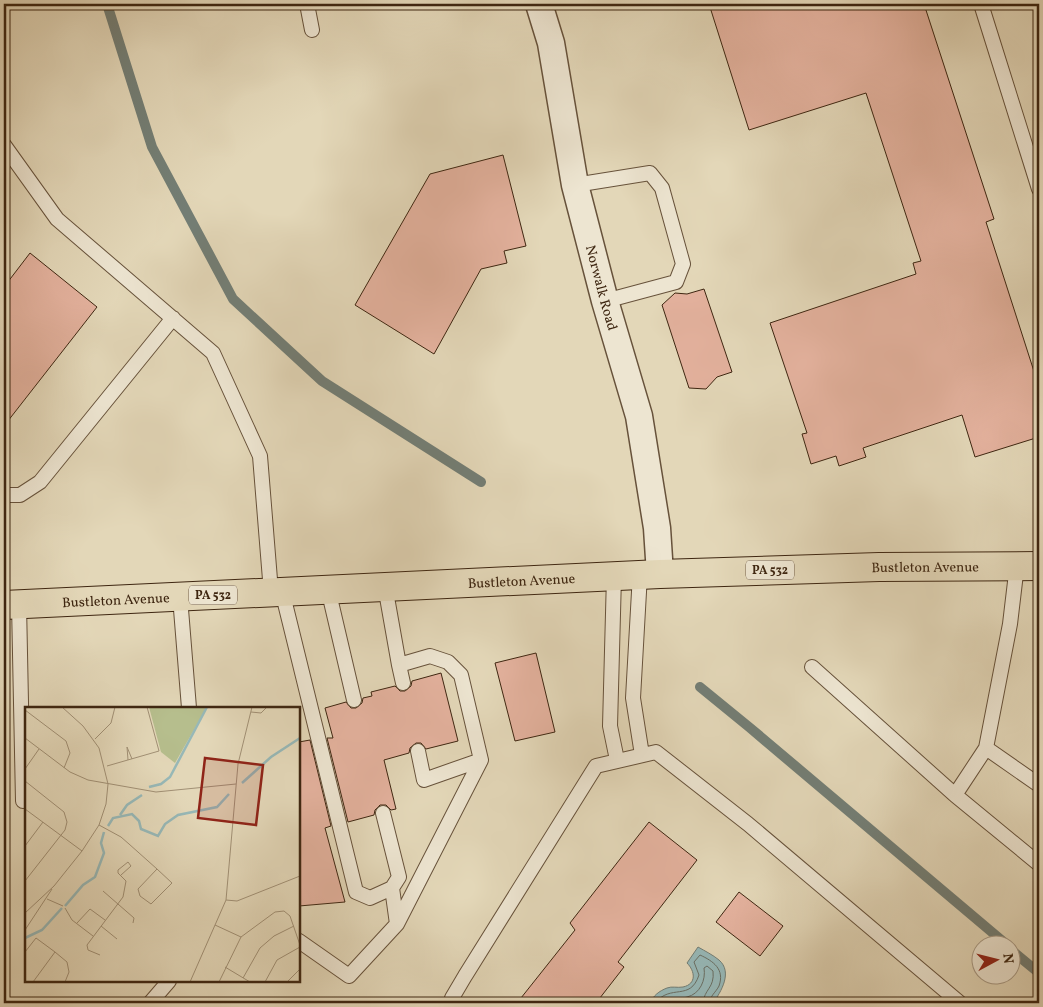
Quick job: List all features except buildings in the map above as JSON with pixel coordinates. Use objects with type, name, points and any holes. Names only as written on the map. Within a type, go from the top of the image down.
[{"type":"main road","name":"Bustleton Avenue","points":[[11,604],[638,574],[879,567],[1028,566]]},
{"type":"street","name":"Norwalk Road","points":[[539,4],[551,43],[575,185],[605,301],[638,416],[657,528],[638,574]]},
{"type":"lane","points":[[307,4],[312,30]]},
{"type":"lane","points":[[981,4],[1039,189]]},
{"type":"lane","points":[[4,145],[57,219],[213,353],[260,456],[277,591],[356,892],[370,898],[392,888],[399,876],[383,812]]},
{"type":"lane","points":[[575,185],[650,173],[662,188],[683,264],[676,282],[605,301]]},
{"type":"lane","points":[[4,495],[20,495],[40,482],[173,318]]},
{"type":"lane","points":[[955,795],[986,748],[1010,624],[1028,566]]},
{"type":"lane","points":[[638,574],[633,698],[642,755]]},
{"type":"lane","points":[[617,760],[610,726],[638,574]]},
{"type":"lane","points":[[385,586],[403,683]]},
{"type":"lane","points":[[328,589],[354,700]]},
{"type":"lane","points":[[180,597],[188,707]]},
{"type":"lane","points":[[11,604],[23,801]]},
{"type":"lane","points":[[300,942],[349,976],[397,924],[481,760],[461,675],[448,662],[430,656],[399,665]]},
{"type":"lane","points":[[812,667],[955,795],[1039,864]]},
{"type":"lane","points":[[986,748],[1038,783]]},
{"type":"lane","points":[[418,751],[424,780],[481,760]]},
{"type":"lane","points":[[452,1003],[452,998],[465,976],[596,766],[656,752],[748,824],[960,1003]]},
{"type":"lane","points":[[392,888],[397,924]]},
{"type":"lane","points":[[150,1003],[168,982]]},
{"type":"water","points":[[698,947],[719,960],[725,970],[722,988],[713,1003],[650,1003],[664,989],[683,987],[691,983],[693,973],[687,963]]},
{"type":"waterway","points":[[107,4],[152,147],[233,299],[322,381],[481,482]]},
{"type":"waterway","points":[[700,687],[994,934]]},
{"type":"waterway","points":[[1020,957],[1039,973]]}]
